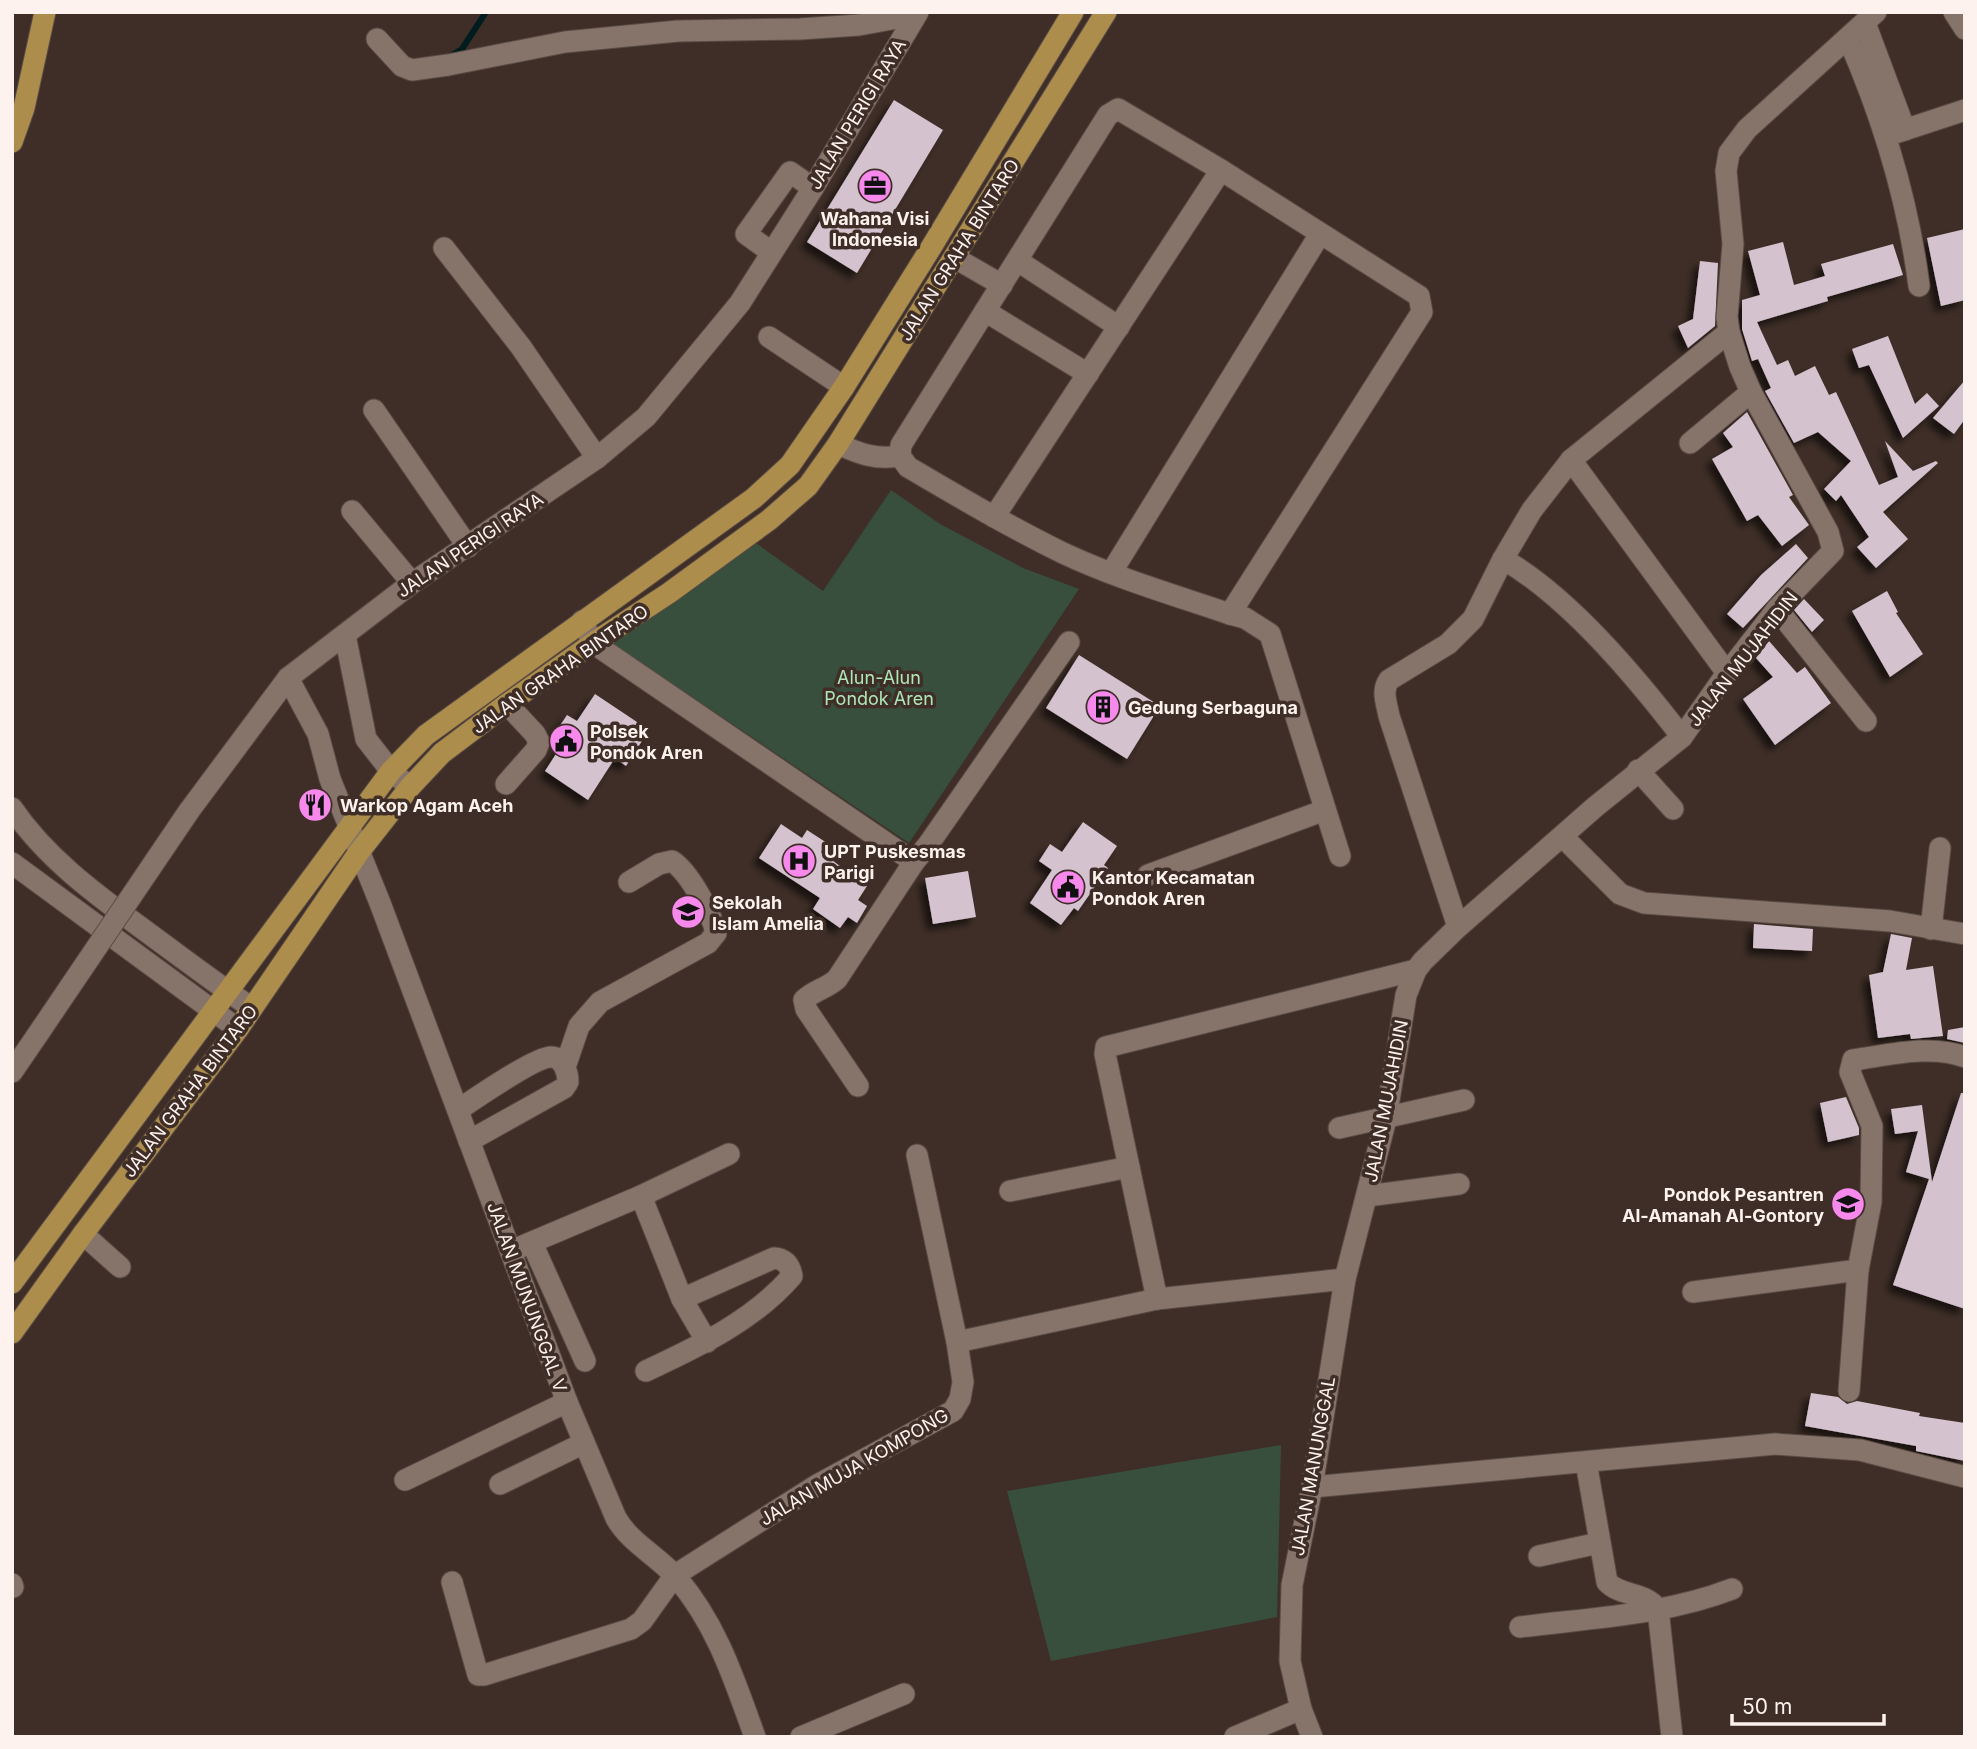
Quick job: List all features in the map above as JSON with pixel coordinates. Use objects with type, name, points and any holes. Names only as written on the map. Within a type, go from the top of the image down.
[{"type":"main road","points":[[12,142],[24,108],[45,12]]},
{"type":"main road","name":"JALAN GRAHA BINTARO","points":[[12,1283],[391,771],[426,735],[754,498],[790,465],[844,387],[1073,12]]},
{"type":"main road","name":"JALAN GRAHA BINTARO","points":[[12,1333],[238,1029],[359,852],[410,787],[442,753],[506,704],[669,593],[769,520],[808,485],[838,444],[1106,12]]},
{"type":"main road","points":[[932,246],[955,258]]},
{"type":"street","points":[[1954,12],[1965,29]]},
{"type":"street","points":[[377,39],[402,66],[412,70],[565,42],[678,31],[800,29],[859,24],[912,15]]},
{"type":"street","name":"JALAN PERIGI RAYA","points":[[12,1072],[190,811],[288,678],[412,583],[597,458],[646,417],[740,303],[813,188],[912,15]]},
{"type":"street","points":[[1870,18],[1896,133],[1919,286]]},
{"type":"street","name":"JALAN MUJAHIDIN","points":[[1367,1196],[1386,1119],[1406,996],[1416,970],[1458,927],[1638,770],[1682,737],[1777,609],[1832,553],[1833,546],[1828,532],[1751,392],[1729,332],[1727,317],[1733,244],[1726,172],[1729,153],[1747,128],[1870,18]]},
{"type":"street","points":[[1848,38],[1896,133]]},
{"type":"street","points":[[1230,614],[1422,312],[1419,296],[1221,170],[1118,109],[1113,110],[901,445],[901,456],[908,467],[1065,554],[1111,573],[1230,614],[1245,618],[1270,634],[1340,856]]},
{"type":"street","points":[[1896,133],[1965,110]]},
{"type":"street","points":[[995,517],[1221,170]]},
{"type":"street","points":[[771,252],[746,234],[790,172],[813,188]]},
{"type":"street","points":[[1111,573],[1320,234]]},
{"type":"street","points":[[444,248],[521,346],[597,458]]},
{"type":"street","points":[[955,258],[1002,285]]},
{"type":"street","points":[[1018,261],[1119,327]]},
{"type":"street","points":[[985,311],[1088,374]]},
{"type":"street","points":[[1458,927],[1415,803],[1389,716],[1384,691],[1389,680],[1448,645],[1473,619],[1503,559],[1532,510],[1571,460],[1729,332]]},
{"type":"street","points":[[769,337],[844,387]]},
{"type":"street","points":[[1690,443],[1751,392]]},
{"type":"street","points":[[374,410],[468,547]]},
{"type":"street","points":[[838,444],[863,456],[884,459],[901,456]]},
{"type":"street","points":[[1571,460],[1727,673]]},
{"type":"street","points":[[352,511],[412,583]]},
{"type":"street","points":[[1503,559],[1527,573],[1576,616],[1647,692],[1682,737]]},
{"type":"street","points":[[1777,609],[1866,721]]},
{"type":"street","points":[[582,621],[593,643],[914,862]]},
{"type":"street","points":[[345,635],[366,739],[391,771],[410,787]]},
{"type":"street","points":[[858,1086],[806,1009],[804,1000],[814,990],[829,986],[837,979],[914,862],[1069,642]]},
{"type":"street","name":"JALAN MUNUNGGAL V","points":[[288,678],[317,734],[330,779],[584,1443],[622,1529],[675,1575],[701,1608],[717,1639],[755,1737]]},
{"type":"street","points":[[506,704],[540,742],[506,784]]},
{"type":"street","points":[[1638,770],[1673,809]]},
{"type":"street","points":[[12,808],[29,833],[63,865],[117,910],[252,1008]]},
{"type":"street","points":[[1148,875],[1325,810]]},
{"type":"street","points":[[1563,837],[1620,894],[1644,903],[1890,921],[1965,934]]},
{"type":"street","points":[[1931,929],[1940,848]]},
{"type":"street","points":[[565,1067],[579,1026],[600,1002],[708,943],[716,933],[714,922],[679,866],[672,862],[659,864],[629,882]]},
{"type":"street","points":[[12,863],[238,1029]]},
{"type":"street","points":[[1157,1299],[1105,1054],[1106,1047],[1416,970]]},
{"type":"street","points":[[1849,1391],[1858,1270],[1871,1202],[1872,1126],[1850,1072],[1850,1065],[1853,1060],[1929,1051],[1954,1052],[1965,1057]]},
{"type":"street","points":[[458,1110],[543,1059],[559,1059],[565,1067],[568,1082],[564,1088],[469,1141]]},
{"type":"street","points":[[1339,1128],[1464,1100]]},
{"type":"street","points":[[511,1251],[641,1196],[729,1154]]},
{"type":"street","name":"JALAN MUJA KOMPONG","points":[[675,1575],[817,1485],[953,1410],[960,1399],[963,1382],[957,1342],[917,1155]]},
{"type":"street","points":[[1010,1191],[1129,1167]]},
{"type":"street","points":[[1367,1196],[1459,1184]]},
{"type":"street","points":[[641,1196],[682,1299],[707,1342]]},
{"type":"street","name":"JALAN MANUNGGAL","points":[[1312,1737],[1301,1709],[1290,1661],[1289,1614],[1345,1279],[1367,1196]]},
{"type":"street","points":[[83,1234],[120,1268]]},
{"type":"street","points":[[532,1243],[585,1361]]},
{"type":"street","points":[[646,1371],[707,1342],[741,1321],[785,1284],[792,1276],[791,1269],[787,1263],[774,1258],[682,1299]]},
{"type":"street","points":[[1693,1292],[1858,1270]]},
{"type":"street","points":[[957,1342],[1157,1299],[1345,1279]]},
{"type":"street","points":[[405,1480],[567,1402]]},
{"type":"street","points":[[500,1484],[584,1443]]},
{"type":"street","points":[[1312,1487],[1775,1444],[1860,1450],[1965,1477]]},
{"type":"street","points":[[1586,1462],[1598,1543],[1607,1582],[1612,1587],[1646,1597],[1658,1609],[1672,1737]]},
{"type":"street","points":[[1539,1556],[1598,1543]]},
{"type":"street","points":[[452,1582],[476,1672],[478,1675],[484,1675],[631,1629],[642,1621],[675,1575]]},
{"type":"street","points":[[1520,1627],[1700,1602],[1732,1589]]},
{"type":"street","points":[[801,1737],[904,1694]]},
{"type":"street","points":[[1235,1737],[1301,1709]]},
{"type":"green space","name":"Alun-Alun Pondok Aren","points":[[891,490],[940,524],[1023,568],[1079,589],[909,843],[612,643],[753,541],[823,591]]},
{"type":"green space","points":[[1281,1445],[1277,1617],[1051,1661],[1007,1491]]},
{"type":"building","name":"Wahana Visi Indonesia","points":[[894,100],[943,130],[857,273],[807,242]]},
{"type":"building","points":[[1965,229],[1965,300],[1941,306],[1927,238]]},
{"type":"building","points":[[1783,242],[1794,285],[1825,276],[1821,264],[1893,244],[1903,275],[1827,297],[1828,301],[1757,322],[1777,365],[1788,360],[1795,376],[1815,366],[1829,395],[1836,392],[1879,485],[1898,477],[1885,441],[1913,471],[1936,461],[1938,463],[1883,512],[1908,539],[1876,568],[1857,547],[1869,537],[1841,495],[1836,501],[1824,489],[1851,461],[1818,432],[1794,443],[1765,391],[1771,388],[1758,359],[1752,361],[1742,329],[1742,300],[1760,295],[1748,251]]},
{"type":"building","points":[[1700,261],[1718,263],[1715,326],[1688,348],[1678,326],[1693,319]]},
{"type":"building","points":[[1888,336],[1915,404],[1927,393],[1939,406],[1903,438],[1869,365],[1859,368],[1852,349]]},
{"type":"building","points":[[1965,380],[1965,419],[1954,434],[1933,418]]},
{"type":"building","points":[[1747,412],[1793,495],[1789,497],[1809,525],[1782,546],[1758,515],[1747,521],[1712,459],[1733,447],[1723,433]]},
{"type":"building","points":[[1796,544],[1808,558],[1743,628],[1727,614],[1761,575]]},
{"type":"building","points":[[1887,591],[1898,612],[1896,613],[1923,654],[1890,677],[1852,611]]},
{"type":"building","points":[[1804,599],[1824,620],[1812,632],[1794,610]]},
{"type":"building","points":[[1769,641],[1797,673],[1805,667],[1831,703],[1775,745],[1743,699],[1773,677],[1756,658]]},
{"type":"building","name":"Gedung Serbaguna","points":[[1079,655],[1160,706],[1127,759],[1046,708]]},
{"type":"building","points":[[595,694],[649,730],[626,766],[615,758],[588,800],[545,771],[565,740],[555,733],[567,715],[577,721]]},
{"type":"building","name":"Kantor Kecamatan Pondok Aren","points":[[1083,822],[1117,846],[1104,865],[1108,868],[1078,911],[1074,908],[1061,925],[1030,903],[1052,870],[1039,861],[1050,844],[1062,852]]},
{"type":"building","name":"UPT Puskesmas Parigi","points":[[781,824],[802,838],[807,830],[827,843],[821,852],[867,886],[858,900],[867,906],[857,923],[848,917],[840,928],[813,909],[820,898],[759,858]]},
{"type":"building","points":[[968,871],[976,917],[933,924],[925,878]]},
{"type":"building","points":[[1754,924],[1813,929],[1812,951],[1753,948]]},
{"type":"building","points":[[1891,934],[1912,938],[1906,970],[1933,966],[1943,1036],[1911,1039],[1910,1034],[1878,1038],[1869,975],[1883,972]]},
{"type":"building","points":[[1965,1027],[1965,1043],[1947,1039],[1948,1030]]},
{"type":"building","points":[[1961,1093],[1965,1093],[1965,1309],[1893,1285],[1929,1179],[1906,1172],[1918,1131],[1895,1134],[1891,1109],[1922,1105],[1932,1182]]},
{"type":"building","points":[[1846,1097],[1859,1128],[1859,1135],[1828,1142],[1820,1103]]},
{"type":"building","points":[[1811,1393],[1838,1397],[1847,1404],[1857,1401],[1920,1413],[1919,1416],[1965,1423],[1965,1461],[1916,1451],[1916,1446],[1805,1426]]},
{"type":"waterway","points":[[449,57],[462,49],[486,12]]},
{"type":"place","name":"Wahana Visi Indonesia","points":[[875,186]]},
{"type":"place","name":"Gedung Serbaguna","points":[[1103,707]]},
{"type":"place","name":"Polsek Pondok Aren","points":[[566,741]]},
{"type":"place","name":"Warkop Agam Aceh","points":[[315,805]]},
{"type":"place","name":"UPT Puskesmas Parigi","points":[[799,861]]},
{"type":"place","name":"Kantor Kecamatan Pondok Aren","points":[[1068,887]]},
{"type":"place","name":"Sekolah Islam Amelia","points":[[688,912]]},
{"type":"place","name":"Pondok Pesantren Al-Amanah Al-Gontory","points":[[1848,1204]]}]
